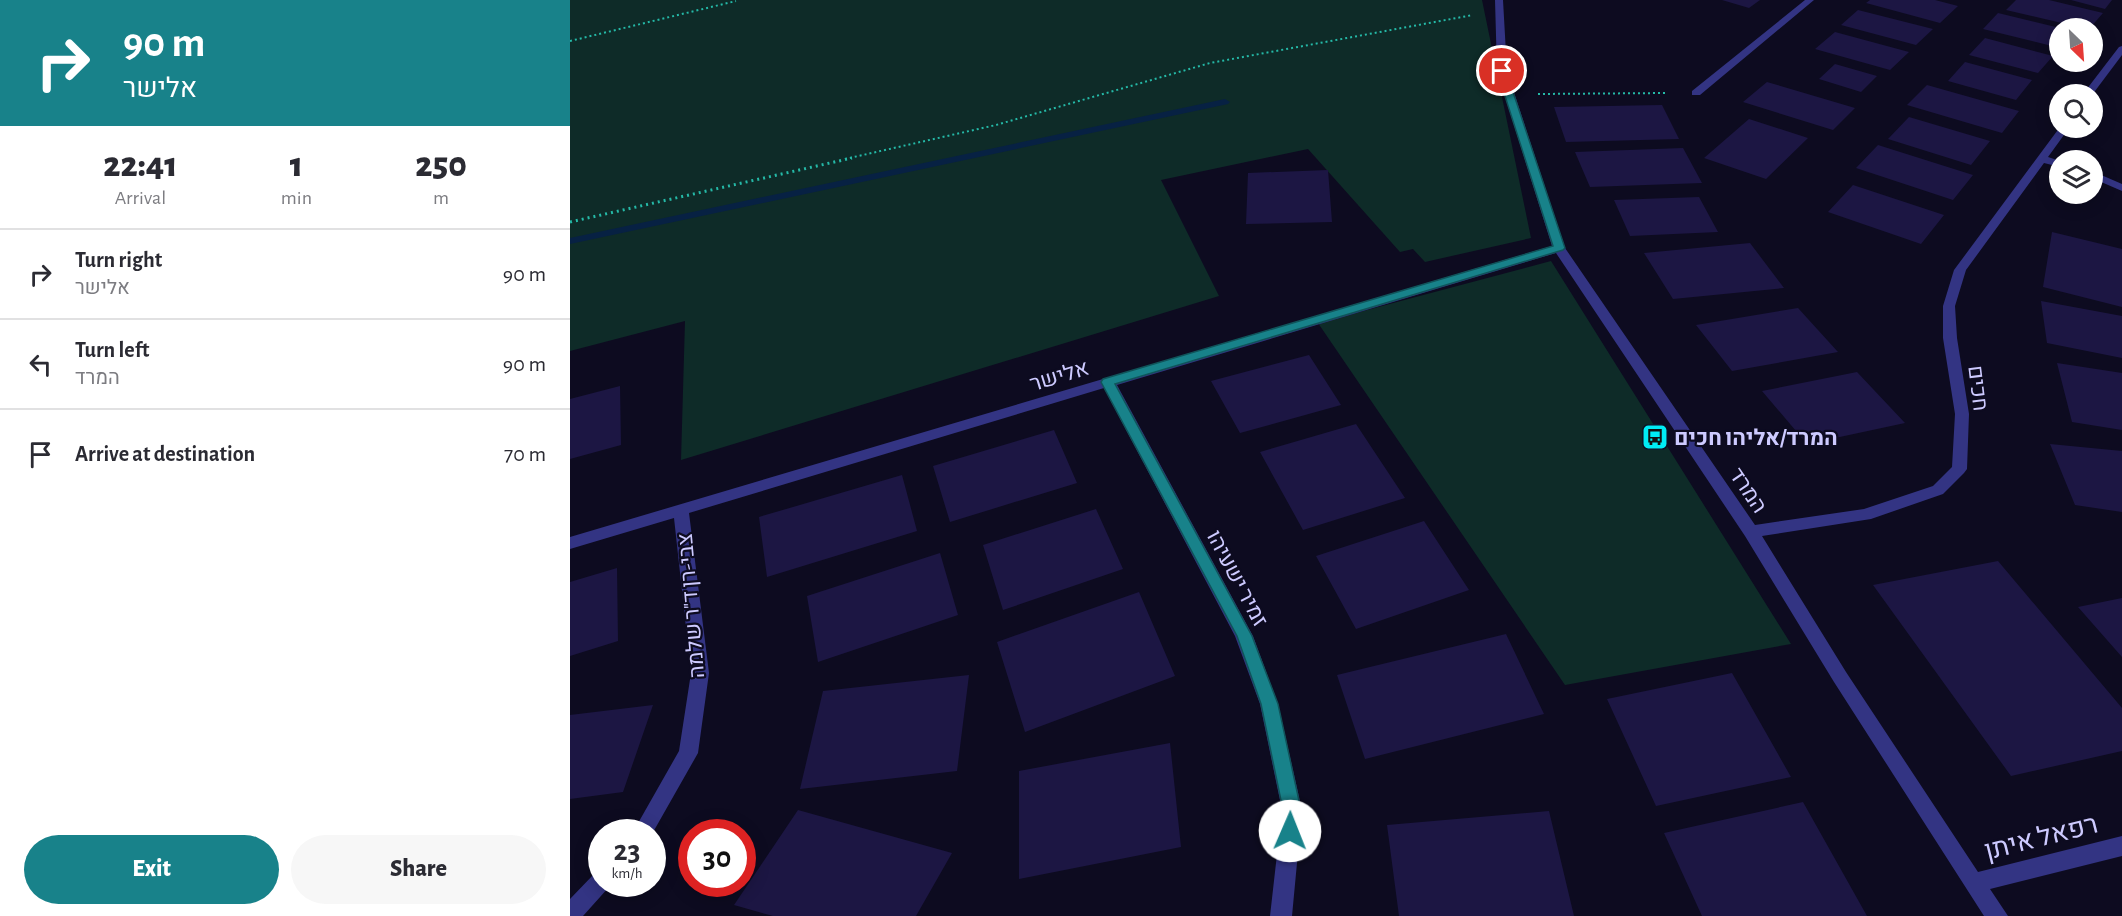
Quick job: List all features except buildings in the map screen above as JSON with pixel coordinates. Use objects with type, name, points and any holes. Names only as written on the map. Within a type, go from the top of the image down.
[{"type":"street","points":[[1696,93],[1809,0]]},
{"type":"street","name":"המרד","points":[[1500,5],[1502,71],[1559,248],[1751,532],[1840,677],[1973,883],[1997,916]]},
{"type":"street","points":[[2096,84],[2122,49]]},
{"type":"street","name":"חכים","points":[[1751,532],[1865,514],[1938,490],[1959,469],[1962,414],[1950,338],[1949,306],[1960,270],[2057,138]]},
{"type":"street","points":[[2041,159],[2049,161]]},
{"type":"street","points":[[2103,179],[2122,188]]},
{"type":"street","name":"אלישר","points":[[570,543],[1559,248]]},
{"type":"street","name":"זמיר ישעיהו","points":[[1108,382],[1244,636],[1269,704],[1292,810],[1281,916]]},
{"type":"street","name":"צבי-רן ד\"ר שלמה","points":[[650,819],[688,753],[700,673],[681,510]]},
{"type":"street","name":"רפאל איתן","points":[[1973,883],[2122,846]]},
{"type":"street","points":[[570,915],[588,895]]},
{"type":"path","points":[[570,40],[736,1]]},
{"type":"path","points":[[570,222],[996,125],[1210,63],[1500,5]]},
{"type":"path","points":[[1509,94],[1696,93]]},
{"type":"green space","points":[[570,0],[1482,0],[1531,238],[1425,262],[1413,249],[1400,252],[1308,149],[1161,180],[1219,296],[681,460],[685,321],[570,351]]},
{"type":"green space","points":[[1551,261],[1791,644],[1565,685],[1318,323]]},
{"type":"waterway","points":[[570,241],[1225,102]]},
{"type":"place","name":"המרד/אליהו חכים","points":[[1655,437]]},
{"type":"route","points":[[1290,831],[1292,810],[1269,704],[1244,636],[1108,382],[1559,248],[1502,71]]}]
